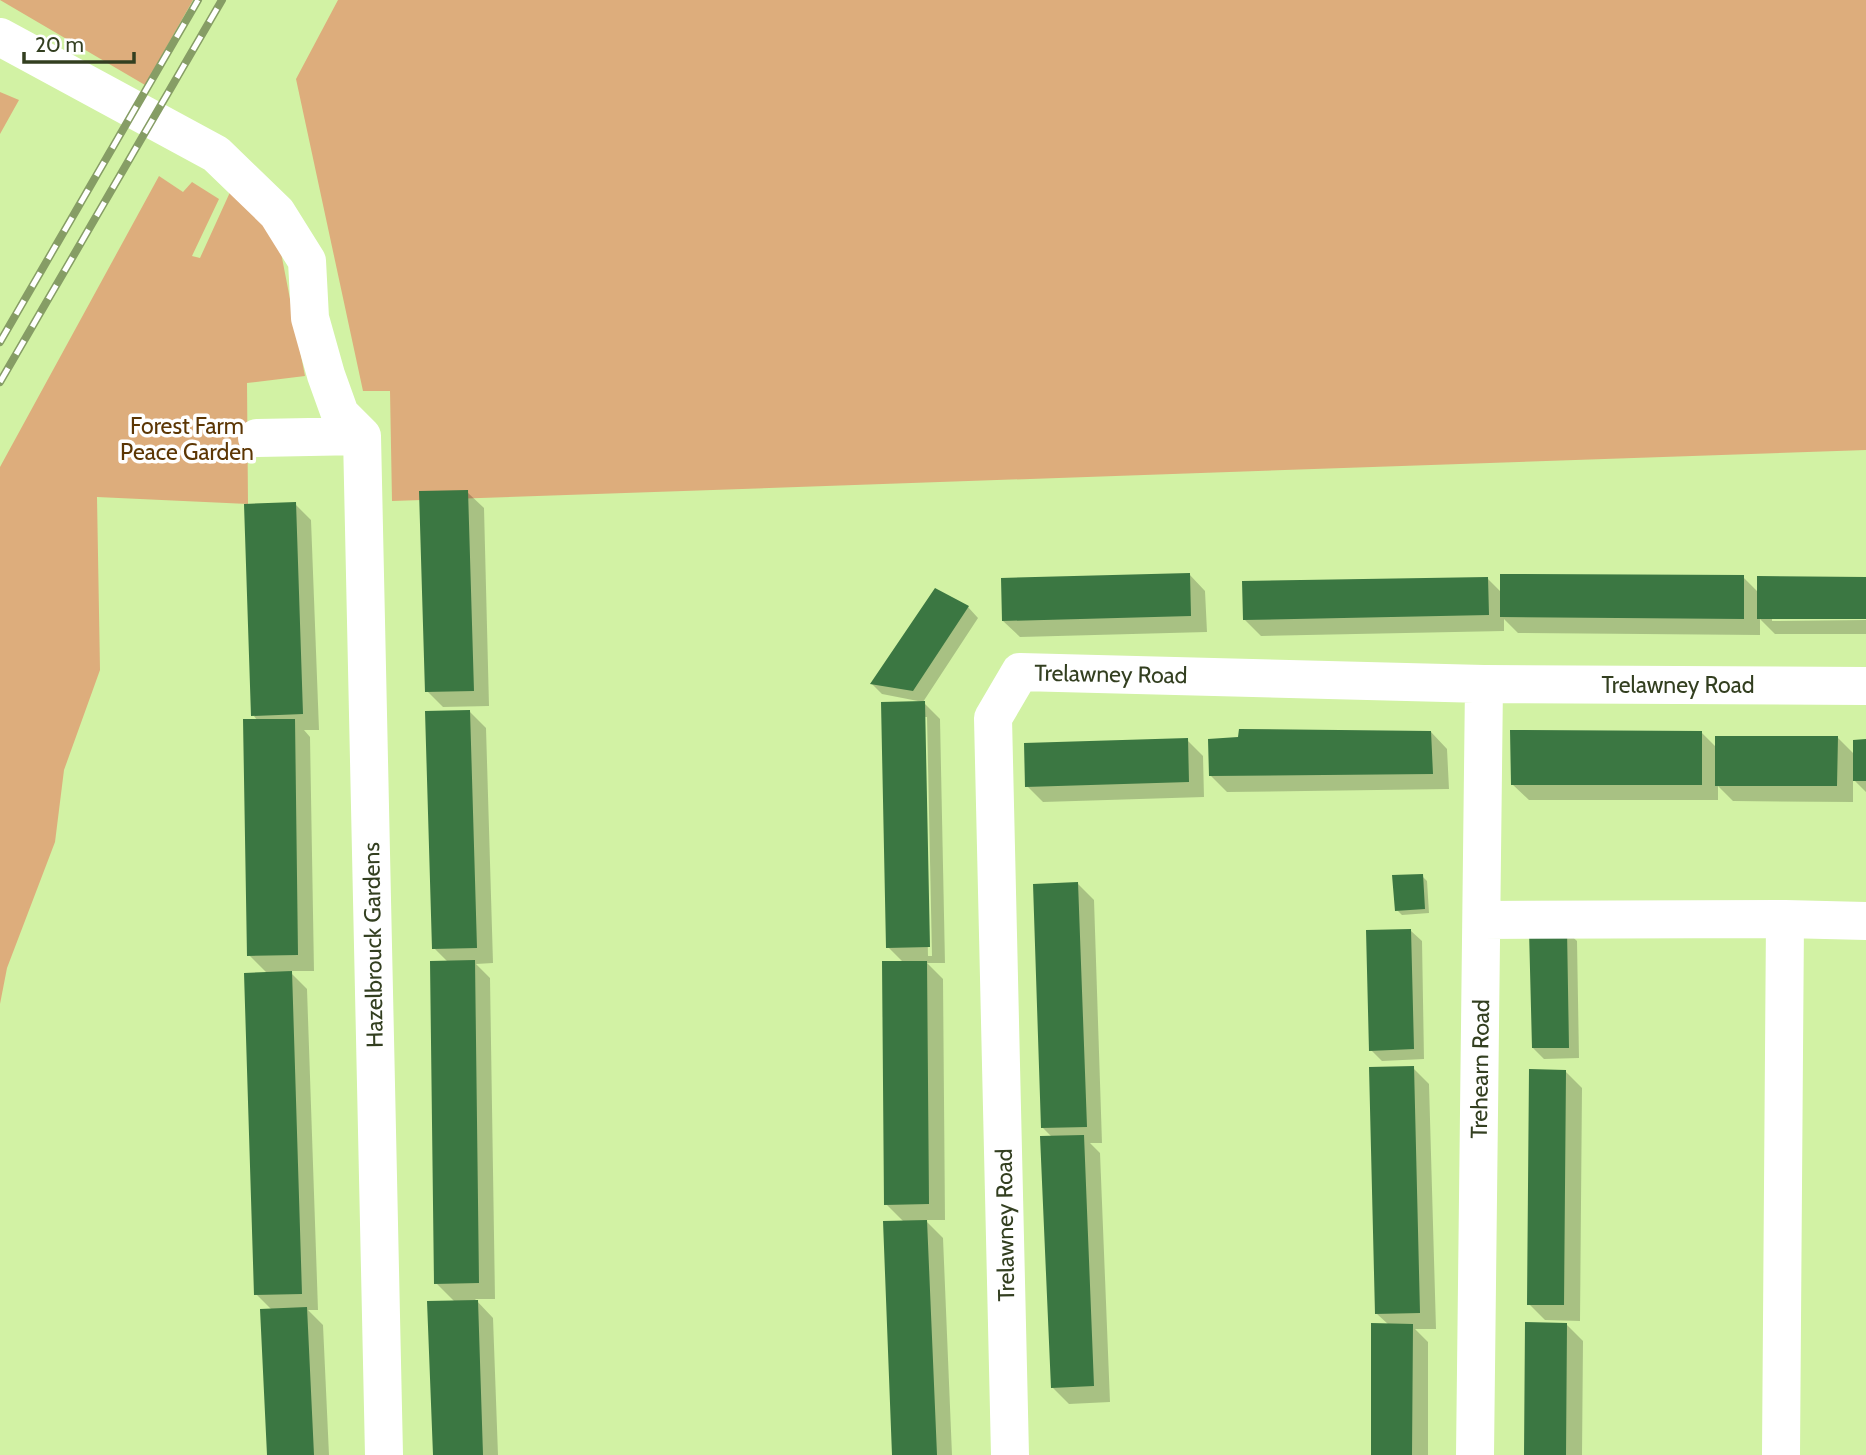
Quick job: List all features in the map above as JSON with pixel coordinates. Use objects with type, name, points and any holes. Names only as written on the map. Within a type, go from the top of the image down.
[{"type":"street","points":[[0,37],[216,154],[277,213],[307,261],[310,318],[340,414],[362,436]]},
{"type":"street","points":[[257,439],[362,436]]},
{"type":"street","name":"Hazelbrouck Gardens","points":[[362,436],[384,1455]]},
{"type":"street","name":"Trelawney Road","points":[[1010,1455],[993,718],[1020,672],[1484,684],[1866,686]]},
{"type":"street","name":"Trehearn Road","points":[[1475,1455],[1484,684]]},
{"type":"street","points":[[1781,1455],[1785,919]]},
{"type":"street","points":[[1482,920],[1866,921]]},
{"type":"green space","points":[[0,0],[193,0],[145,85]]},
{"type":"green space","points":[[338,0],[1866,0],[1866,450],[392,501],[390,391],[363,391],[296,79]]},
{"type":"green space","points":[[0,92],[19,100],[0,134]]},
{"type":"green space","name":"Forest Farm Peace Garden","points":[[159,176],[183,192],[192,182],[219,199],[192,256],[200,258],[231,190],[276,227],[305,376],[247,383],[248,504],[97,497],[100,670],[64,770],[55,842],[7,968],[0,1004],[0,467]]},
{"type":"building","points":[[468,490],[474,691],[425,692],[419,491]]},
{"type":"building","points":[[296,502],[303,714],[251,716],[244,504]]},
{"type":"building","points":[[1190,573],[1191,616],[1002,621],[1001,578]]},
{"type":"building","points":[[1500,574],[1744,575],[1744,619],[1500,617]]},
{"type":"building","points":[[1757,576],[1866,577],[1866,619],[1757,619]]},
{"type":"building","points":[[1488,577],[1489,615],[1243,620],[1242,581]]},
{"type":"building","points":[[935,588],[969,606],[913,691],[870,684]]},
{"type":"building","points":[[925,701],[930,947],[886,948],[881,702]]},
{"type":"building","points":[[470,710],[477,948],[432,949],[425,711]]},
{"type":"building","points":[[243,719],[295,719],[298,955],[247,956]]},
{"type":"building","points":[[1239,729],[1431,731],[1433,774],[1209,776],[1208,739],[1238,737]]},
{"type":"building","points":[[1510,730],[1702,731],[1702,785],[1511,785]]},
{"type":"building","points":[[1715,736],[1838,736],[1837,786],[1715,786]]},
{"type":"building","points":[[1188,738],[1189,782],[1025,787],[1024,743]]},
{"type":"building","points":[[1866,739],[1866,781],[1853,781],[1853,740]]},
{"type":"building","points":[[1423,874],[1425,909],[1395,911],[1392,875]]},
{"type":"building","points":[[1078,882],[1087,1127],[1041,1128],[1033,884]]},
{"type":"building","points":[[1411,929],[1414,1049],[1369,1051],[1366,930]]},
{"type":"building","points":[[1567,929],[1569,1048],[1532,1048],[1529,930]]},
{"type":"building","points":[[475,960],[479,1283],[434,1284],[430,961]]},
{"type":"building","points":[[882,961],[927,961],[929,1204],[884,1205]]},
{"type":"building","points":[[292,971],[302,1294],[254,1295],[244,973]]},
{"type":"building","points":[[1414,1066],[1420,1313],[1375,1314],[1369,1067]]},
{"type":"building","points":[[1529,1069],[1566,1070],[1564,1305],[1527,1305]]},
{"type":"building","points":[[1084,1135],[1094,1386],[1051,1388],[1040,1136]]},
{"type":"building","points":[[927,1220],[937,1455],[892,1455],[883,1221]]},
{"type":"building","points":[[478,1300],[483,1455],[433,1455],[427,1301]]},
{"type":"building","points":[[307,1307],[314,1455],[267,1455],[260,1309]]},
{"type":"building","points":[[1525,1322],[1567,1323],[1566,1455],[1524,1455]]},
{"type":"building","points":[[1371,1323],[1413,1324],[1412,1455],[1371,1455]]},
{"type":"railway","points":[[0,342],[198,0]]},
{"type":"railway","points":[[0,382],[222,0]]}]
